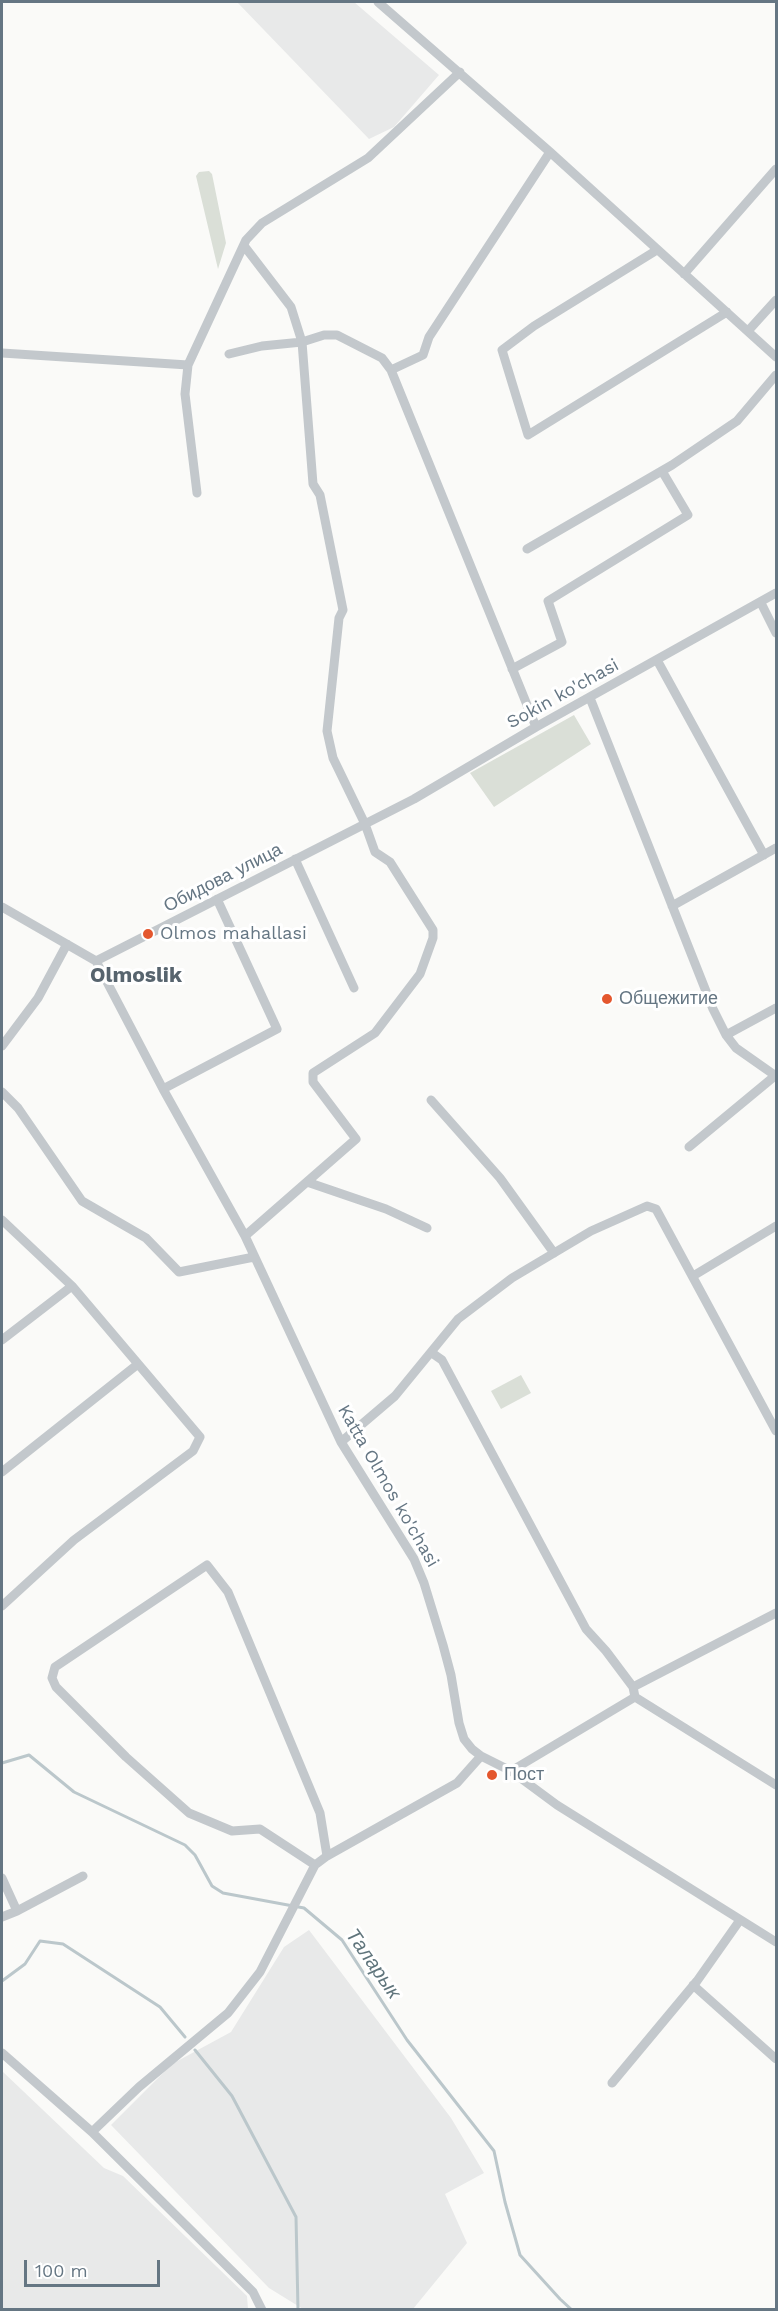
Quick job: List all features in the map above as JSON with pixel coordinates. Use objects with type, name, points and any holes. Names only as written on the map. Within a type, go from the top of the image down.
[{"type":"street","points":[[378,2],[550,152],[777,357]]},
{"type":"street","points":[[197,493],[185,394],[188,365],[246,240],[262,223],[368,158],[460,72]]},
{"type":"street","points":[[391,370],[423,355],[429,337],[550,152]]},
{"type":"street","points":[[684,274],[777,169]]},
{"type":"street","points":[[244,247],[291,307],[302,342],[313,484],[320,495],[343,610],[339,618],[327,731],[333,758],[365,825],[375,852],[390,862],[433,930],[433,938],[420,974],[375,1033],[314,1073],[313,1082],[356,1139],[245,1236]]},
{"type":"street","points":[[657,250],[534,326],[502,350],[528,435],[727,312]]},
{"type":"street","points":[[748,332],[777,300]]},
{"type":"street","points":[[229,354],[262,346],[302,342],[324,335],[337,335],[382,358],[391,370],[536,727]]},
{"type":"street","points":[[2,353],[188,365]]},
{"type":"street","points":[[527,549],[662,471],[737,421],[777,375]]},
{"type":"street","points":[[512,669],[562,642],[548,601],[688,516],[662,471]]},
{"type":"street","name":"Sokin ko'chasi","points":[[365,825],[777,593]]},
{"type":"street","points":[[760,603],[777,633]]},
{"type":"street","points":[[657,660],[764,855]]},
{"type":"street","points":[[590,698],[713,1009],[726,1035],[742,1053],[776,1076],[689,1148]]},
{"type":"street","name":"Обидова улица","points":[[96,961],[365,825]]},
{"type":"street","points":[[672,906],[777,848]]},
{"type":"street","points":[[296,859],[354,988]]},
{"type":"street","points":[[163,1089],[277,1029],[217,899]]},
{"type":"street","points":[[2,907],[96,961]]},
{"type":"street","points":[[2,1046],[38,998],[66,944]]},
{"type":"street","name":"Katta Olmos ko'chasi","points":[[96,961],[163,1089],[245,1236],[341,1442],[414,1559],[424,1583],[446,1654],[459,1723],[465,1739],[481,1756],[511,1771],[557,1805],[777,1942]]},
{"type":"street","points":[[726,1035],[777,1008]]},
{"type":"street","points":[[2,1029],[10,1034]]},
{"type":"street","points":[[2,1092],[18,1108],[82,1201],[146,1238],[179,1272],[254,1257]]},
{"type":"street","points":[[431,1100],[500,1178],[554,1253]]},
{"type":"street","points":[[307,1182],[386,1209],[428,1228]]},
{"type":"street","points":[[341,1442],[395,1396],[458,1320],[512,1278],[591,1231],[647,1206],[656,1209],[777,1431]]},
{"type":"street","points":[[2,1221],[72,1286],[200,1437],[193,1452],[74,1540],[2,1606]]},
{"type":"street","points":[[693,1276],[777,1226]]},
{"type":"street","points":[[2,1340],[72,1286]]},
{"type":"street","points":[[432,1353],[442,1360],[586,1629],[606,1651],[634,1692],[777,1785]]},
{"type":"street","points":[[2,1472],[138,1364]]},
{"type":"street","points":[[315,1865],[261,1829],[232,1831],[189,1813],[126,1757],[56,1688],[52,1678],[56,1668],[207,1565],[228,1592],[320,1813],[327,1856]]},
{"type":"street","points":[[511,1771],[634,1692],[777,1613]]},
{"type":"street","points":[[92,2132],[139,2087],[228,2013],[260,1972],[315,1865],[457,1782],[481,1756]]},
{"type":"street","points":[[2,1917],[83,1876]]},
{"type":"street","points":[[2,1878],[17,1911]]},
{"type":"street","points":[[612,2083],[693,1984],[740,1920]]},
{"type":"street","points":[[693,1984],[777,2058]]},
{"type":"street","points":[[2,2053],[92,2132],[253,2292],[262,2310]]},
{"type":"shaded area","points":[[237,2],[354,2],[439,75],[394,127],[369,139]]},
{"type":"shaded area","points":[[209,171],[212,174],[226,243],[218,269],[196,176],[199,172]]},
{"type":"shaded area","points":[[574,715],[591,744],[494,807],[470,773]]},
{"type":"shaded area","points":[[521,1375],[531,1393],[501,1409],[491,1391]]},
{"type":"shaded area","points":[[309,1930],[451,2118],[484,2173],[445,2194],[467,2243],[413,2309],[303,2309],[269,2288],[111,2125],[172,2064],[231,2032],[284,1947]]},
{"type":"shaded area","points":[[2,2071],[104,2168],[123,2176],[247,2296],[248,2309],[2,2309]]},
{"type":"waterway","name":"Таларык","points":[[2,1763],[29,1755],[74,1792],[185,1845],[195,1855],[212,1886],[223,1893],[304,1908],[342,1940],[407,2040],[494,2151],[520,2255],[572,2310]]},
{"type":"waterway","points":[[2,1981],[25,1964],[40,1941],[63,1944],[160,2007],[185,2037]]},
{"type":"waterway","points":[[195,2050],[232,2096],[296,2217],[298,2310]]},
{"type":"place","name":"Olmos mahallasi","points":[[148,934]]},
{"type":"place","name":"Общежитие","points":[[607,999]]},
{"type":"place","name":"Пост","points":[[492,1775]]},
{"type":"district","name":"Olmoslik","points":[[136,976]]}]
